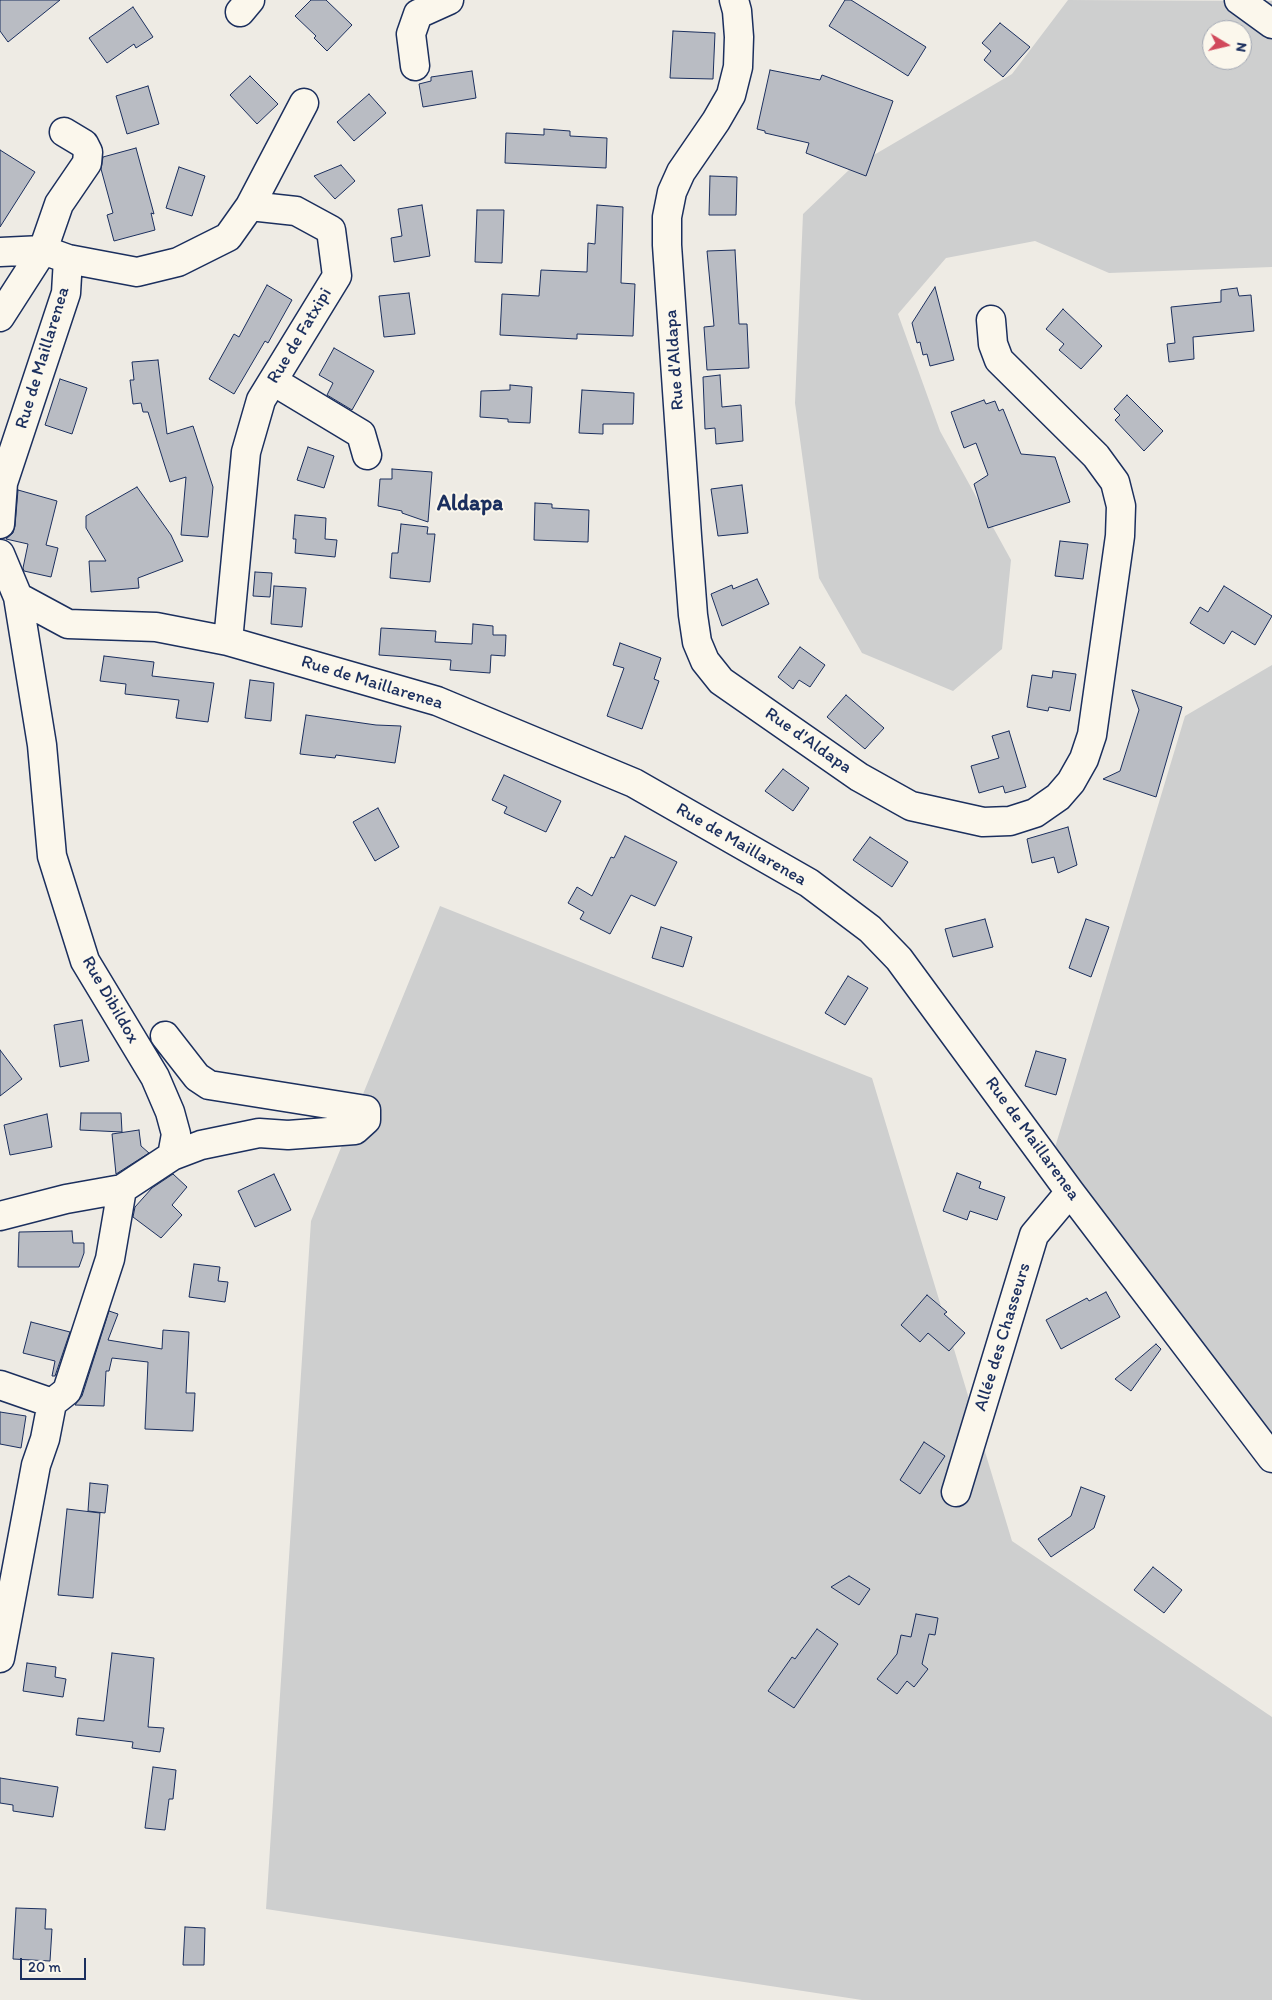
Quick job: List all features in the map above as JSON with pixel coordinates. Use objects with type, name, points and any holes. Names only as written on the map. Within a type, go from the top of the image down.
[{"type":"street","points":[[415,66],[411,34],[418,14],[449,0]]},
{"type":"street","name":"Rue d'Aldapa","points":[[734,0],[739,37],[738,67],[730,95],[716,121],[681,172],[672,192],[667,218],[667,245],[690,575],[697,642],[705,661],[721,681],[859,777],[911,806],[983,822],[1010,821],[1035,813],[1058,797],[1071,782],[1084,759],[1092,735],[1120,536],[1121,506],[1115,482],[1096,456],[999,360],[993,344],[991,320]]},
{"type":"street","points":[[1239,0],[1272,24]]},
{"type":"street","points":[[0,252],[56,254],[137,272],[178,262],[228,237],[250,206],[304,103]]},
{"type":"street","points":[[0,317],[56,254],[59,204],[87,163],[88,152],[84,144],[64,132]]},
{"type":"street","name":"Rue de Fatxipi","points":[[228,641],[246,452],[261,400],[337,276],[331,230],[296,211],[250,206]]},
{"type":"street","name":"Rue de Maillarenea","points":[[0,524],[3,483],[66,292],[56,254]]},
{"type":"street","points":[[272,381],[361,434],[368,455]]},
{"type":"street","points":[[0,554],[18,596]]},
{"type":"street","name":"Rue de Maillarenea","points":[[18,596],[68,624],[156,628],[228,641],[438,701],[634,783],[809,883],[870,929],[899,959],[1070,1192],[1272,1458]]},
{"type":"street","name":"Rue Dibildox","points":[[18,596],[42,745],[52,856],[84,961],[155,1077],[170,1112],[176,1134],[172,1156]]},
{"type":"street","points":[[0,1216],[66,1199],[122,1189],[172,1156],[201,1145],[258,1133],[288,1135],[355,1130],[366,1120],[366,1110],[209,1085],[197,1077],[165,1036]]},
{"type":"street","points":[[0,1658],[36,1465],[45,1439],[52,1403],[67,1391],[110,1259],[122,1189]]},
{"type":"street","name":"Allée des Chasseurs","points":[[956,1492],[1034,1235],[1070,1192]]},
{"type":"street","points":[[0,1385],[52,1403]]},
{"type":"shaded area","points":[[1068,0],[1272,1],[1272,267],[1109,273],[1035,241],[946,258],[898,314],[940,431],[1011,560],[1002,649],[953,691],[862,653],[819,578],[795,403],[803,214],[850,169],[1012,74]]},
{"type":"shaded area","points":[[1272,665],[1272,1458],[1050,1164],[1185,716]]},
{"type":"shaded area","points":[[440,906],[872,1078],[1012,1541],[1272,1717],[1272,2000],[862,2000],[266,1909],[311,1221]]},
{"type":"building","points":[[0,0],[60,0],[8,42],[0,31]]},
{"type":"building","points":[[311,0],[326,0],[352,25],[327,51],[314,38],[316,36],[295,16]]},
{"type":"building","points":[[845,0],[851,0],[926,47],[908,76],[829,26]]},
{"type":"building","points":[[133,7],[153,37],[136,48],[134,44],[107,63],[89,38]]},
{"type":"building","points":[[1000,23],[1030,47],[1003,77],[984,60],[991,51],[982,43]]},
{"type":"building","points":[[673,31],[715,33],[713,79],[670,78]]},
{"type":"building","points":[[770,70],[820,80],[822,75],[893,101],[866,176],[806,153],[809,143],[765,133],[765,131],[757,129]]},
{"type":"building","points":[[472,71],[476,98],[423,107],[419,84],[431,81],[431,77]]},
{"type":"building","points":[[250,76],[278,104],[257,124],[230,95]]},
{"type":"building","points":[[148,86],[159,124],[127,134],[116,96]]},
{"type":"building","points":[[369,94],[386,113],[354,141],[337,122]]},
{"type":"building","points":[[544,129],[570,131],[570,136],[607,138],[606,168],[505,163],[506,133],[544,135]]},
{"type":"building","points":[[136,148],[154,214],[151,213],[155,230],[114,241],[107,215],[113,213],[101,169],[103,157]]},
{"type":"building","points":[[0,150],[35,172],[0,227]]},
{"type":"building","points":[[341,165],[355,181],[335,199],[314,176]]},
{"type":"building","points":[[179,167],[205,176],[192,216],[166,208]]},
{"type":"building","points":[[710,176],[737,177],[736,215],[709,215]]},
{"type":"building","points":[[422,205],[430,256],[394,262],[391,238],[402,236],[398,209]]},
{"type":"building","points":[[597,205],[623,207],[621,283],[635,284],[633,336],[577,334],[577,339],[500,335],[502,294],[539,296],[541,270],[587,272],[588,243],[595,244]]},
{"type":"building","points":[[477,210],[504,210],[502,263],[475,262]]},
{"type":"building","points":[[735,250],[739,324],[747,324],[749,368],[707,370],[704,327],[714,326],[707,251]]},
{"type":"building","points":[[267,285],[292,300],[268,343],[265,341],[234,394],[209,379],[234,334],[239,337]]},
{"type":"building","points":[[935,287],[954,360],[930,366],[927,354],[923,355],[920,342],[917,343],[912,323]]},
{"type":"building","points":[[1237,288],[1239,296],[1251,295],[1254,331],[1193,337],[1194,359],[1169,362],[1167,344],[1175,343],[1171,307],[1221,302],[1221,290]]},
{"type":"building","points":[[409,293],[415,334],[384,337],[379,296]]},
{"type":"building","points":[[1063,309],[1102,346],[1081,369],[1059,350],[1064,344],[1046,329]]},
{"type":"building","points":[[334,348],[374,371],[352,410],[327,395],[333,383],[319,375]]},
{"type":"building","points":[[158,360],[167,434],[193,426],[213,487],[208,537],[181,535],[186,477],[170,482],[148,412],[143,412],[141,403],[133,404],[130,380],[134,380],[132,362]]},
{"type":"building","points":[[720,375],[722,407],[741,405],[743,441],[716,444],[715,428],[705,429],[703,377]]},
{"type":"building","points":[[60,379],[87,388],[72,434],[45,425]]},
{"type":"building","points":[[510,385],[532,387],[530,423],[508,422],[508,419],[480,417],[481,391],[510,390]]},
{"type":"building","points":[[582,390],[634,393],[633,424],[603,424],[603,434],[579,433]]},
{"type":"building","points":[[1127,395],[1163,431],[1144,451],[1115,420],[1120,415],[1114,409]]},
{"type":"building","points":[[984,400],[986,404],[995,401],[999,411],[1003,409],[1021,454],[1055,457],[1070,502],[988,528],[974,484],[988,475],[976,443],[964,448],[951,412]]},
{"type":"building","points":[[308,447],[334,456],[324,488],[297,480]]},
{"type":"building","points":[[392,469],[432,472],[428,522],[402,513],[402,511],[378,506],[380,479],[392,479]]},
{"type":"building","points":[[742,485],[748,533],[718,536],[711,489]]},
{"type":"building","points":[[137,487],[171,535],[183,561],[138,578],[139,588],[91,592],[89,561],[106,561],[86,528],[86,516]]},
{"type":"building","points":[[18,490],[57,501],[46,545],[58,548],[51,577],[24,571],[28,544],[6,539],[13,533],[15,526]]},
{"type":"building","points":[[535,503],[552,504],[552,508],[589,510],[588,542],[534,540]]},
{"type":"building","points":[[295,515],[326,518],[325,539],[337,540],[335,557],[295,553],[296,539],[293,539]]},
{"type":"building","points":[[401,524],[428,527],[427,534],[435,534],[430,582],[390,578],[392,553],[398,553]]},
{"type":"building","points":[[1060,541],[1088,544],[1083,579],[1055,576]]},
{"type":"building","points":[[255,572],[272,573],[270,597],[253,596]]},
{"type":"building","points":[[757,579],[769,604],[722,626],[711,594],[732,585],[733,589]]},
{"type":"building","points":[[274,586],[306,588],[302,627],[271,624]]},
{"type":"building","points":[[1224,586],[1272,616],[1255,645],[1232,631],[1224,644],[1190,623],[1200,607],[1208,612]]},
{"type":"building","points":[[473,624],[493,626],[493,635],[506,635],[505,656],[491,655],[490,673],[450,670],[451,660],[379,655],[381,628],[436,631],[435,642],[472,644]]},
{"type":"building","points":[[620,643],[661,658],[654,679],[659,681],[642,729],[607,716],[624,668],[613,665]]},
{"type":"building","points":[[800,647],[825,665],[810,687],[799,680],[793,689],[778,677]]},
{"type":"building","points":[[104,656],[154,662],[152,676],[214,683],[208,722],[176,718],[179,700],[125,694],[126,684],[100,681]]},
{"type":"building","points":[[1053,671],[1076,674],[1070,711],[1049,707],[1048,711],[1027,707],[1032,675],[1052,678]]},
{"type":"building","points":[[250,680],[274,683],[271,721],[245,718]]},
{"type":"building","points":[[1132,690],[1182,707],[1156,797],[1103,779],[1120,771],[1139,710]]},
{"type":"building","points":[[846,695],[884,728],[865,749],[827,717]]},
{"type":"building","points":[[306,715],[376,725],[401,726],[395,763],[336,755],[335,758],[300,754]]},
{"type":"building","points":[[1009,731],[1026,787],[1005,793],[1003,786],[979,793],[971,766],[999,758],[992,736]]},
{"type":"building","points":[[783,769],[809,788],[793,811],[765,791]]},
{"type":"building","points":[[504,775],[561,801],[546,832],[504,813],[507,807],[492,800]]},
{"type":"building","points":[[378,808],[399,847],[375,861],[353,822]]},
{"type":"building","points":[[1068,827],[1077,865],[1058,873],[1054,857],[1032,863],[1027,839]]},
{"type":"building","points":[[625,836],[677,862],[655,906],[631,895],[610,934],[580,919],[584,912],[568,903],[577,887],[592,896],[611,857],[614,858]]},
{"type":"building","points":[[870,837],[908,862],[892,887],[853,860]]},
{"type":"building","points":[[985,919],[993,947],[953,957],[945,929]]},
{"type":"building","points":[[1086,919],[1109,927],[1091,977],[1069,968]]},
{"type":"building","points":[[661,927],[692,937],[683,967],[652,958]]},
{"type":"building","points":[[848,976],[868,988],[845,1025],[825,1013]]},
{"type":"building","points":[[82,1020],[89,1061],[60,1067],[54,1025]]},
{"type":"building","points":[[0,1050],[22,1079],[0,1096]]},
{"type":"building","points":[[1036,1051],[1066,1059],[1056,1095],[1025,1086]]},
{"type":"building","points":[[81,1113],[121,1113],[122,1132],[80,1130]]},
{"type":"building","points":[[47,1114],[52,1147],[10,1155],[4,1125]]},
{"type":"building","points":[[139,1130],[141,1146],[149,1153],[116,1174],[112,1134]]},
{"type":"building","points":[[957,1173],[981,1182],[979,1188],[1005,1197],[997,1220],[970,1211],[967,1220],[943,1211]]},
{"type":"building","points":[[173,1174],[187,1187],[172,1205],[182,1215],[161,1238],[133,1217],[135,1207],[152,1188]]},
{"type":"building","points":[[274,1174],[291,1210],[255,1227],[238,1191]]},
{"type":"building","points":[[72,1231],[73,1243],[84,1243],[84,1253],[79,1267],[18,1267],[19,1232]]},
{"type":"building","points":[[194,1264],[220,1267],[218,1281],[228,1282],[225,1302],[189,1297]]},
{"type":"building","points":[[1106,1292],[1120,1317],[1061,1349],[1046,1320],[1087,1298],[1089,1301]]},
{"type":"building","points":[[927,1295],[947,1312],[944,1314],[965,1333],[949,1351],[928,1333],[920,1342],[901,1325]]},
{"type":"building","points":[[109,1311],[118,1314],[108,1340],[162,1349],[163,1330],[189,1332],[186,1393],[195,1393],[193,1431],[145,1429],[148,1362],[112,1358],[109,1371],[106,1371],[104,1406],[75,1405],[82,1396]]},
{"type":"building","points":[[31,1322],[70,1332],[55,1376],[52,1376],[55,1361],[23,1353]]},
{"type":"building","points":[[1156,1344],[1161,1349],[1131,1391],[1115,1379]]},
{"type":"building","points":[[0,1412],[26,1416],[21,1448],[0,1444]]},
{"type":"building","points":[[924,1442],[945,1456],[920,1494],[900,1480]]},
{"type":"building","points":[[90,1483],[108,1485],[105,1513],[88,1511]]},
{"type":"building","points":[[1081,1487],[1105,1496],[1094,1528],[1051,1557],[1038,1539],[1071,1516]]},
{"type":"building","points":[[67,1509],[100,1513],[93,1598],[58,1595]]},
{"type":"building","points":[[1153,1567],[1182,1590],[1164,1613],[1134,1590]]},
{"type":"building","points":[[849,1576],[870,1589],[859,1605],[831,1587]]},
{"type":"building","points":[[916,1614],[938,1618],[935,1635],[929,1634],[922,1664],[928,1669],[914,1687],[907,1681],[897,1694],[877,1679],[897,1654],[901,1635],[911,1637]]},
{"type":"building","points":[[817,1629],[838,1644],[794,1708],[768,1691],[792,1657],[795,1659]]},
{"type":"building","points":[[112,1653],[154,1658],[148,1727],[164,1728],[160,1752],[132,1748],[133,1742],[76,1735],[78,1718],[104,1721]]},
{"type":"building","points":[[27,1663],[56,1667],[55,1677],[66,1679],[63,1697],[23,1691]]},
{"type":"building","points":[[153,1767],[176,1770],[173,1799],[169,1799],[165,1830],[145,1828]]},
{"type":"building","points":[[0,1778],[58,1787],[53,1817],[13,1811],[13,1805],[0,1803]]},
{"type":"building","points":[[16,1908],[46,1909],[45,1929],[52,1929],[50,1961],[13,1959]]},
{"type":"building","points":[[185,1927],[205,1928],[204,1965],[183,1965]]},
{"type":"district","name":"Aldapa","points":[[470,504]]}]
